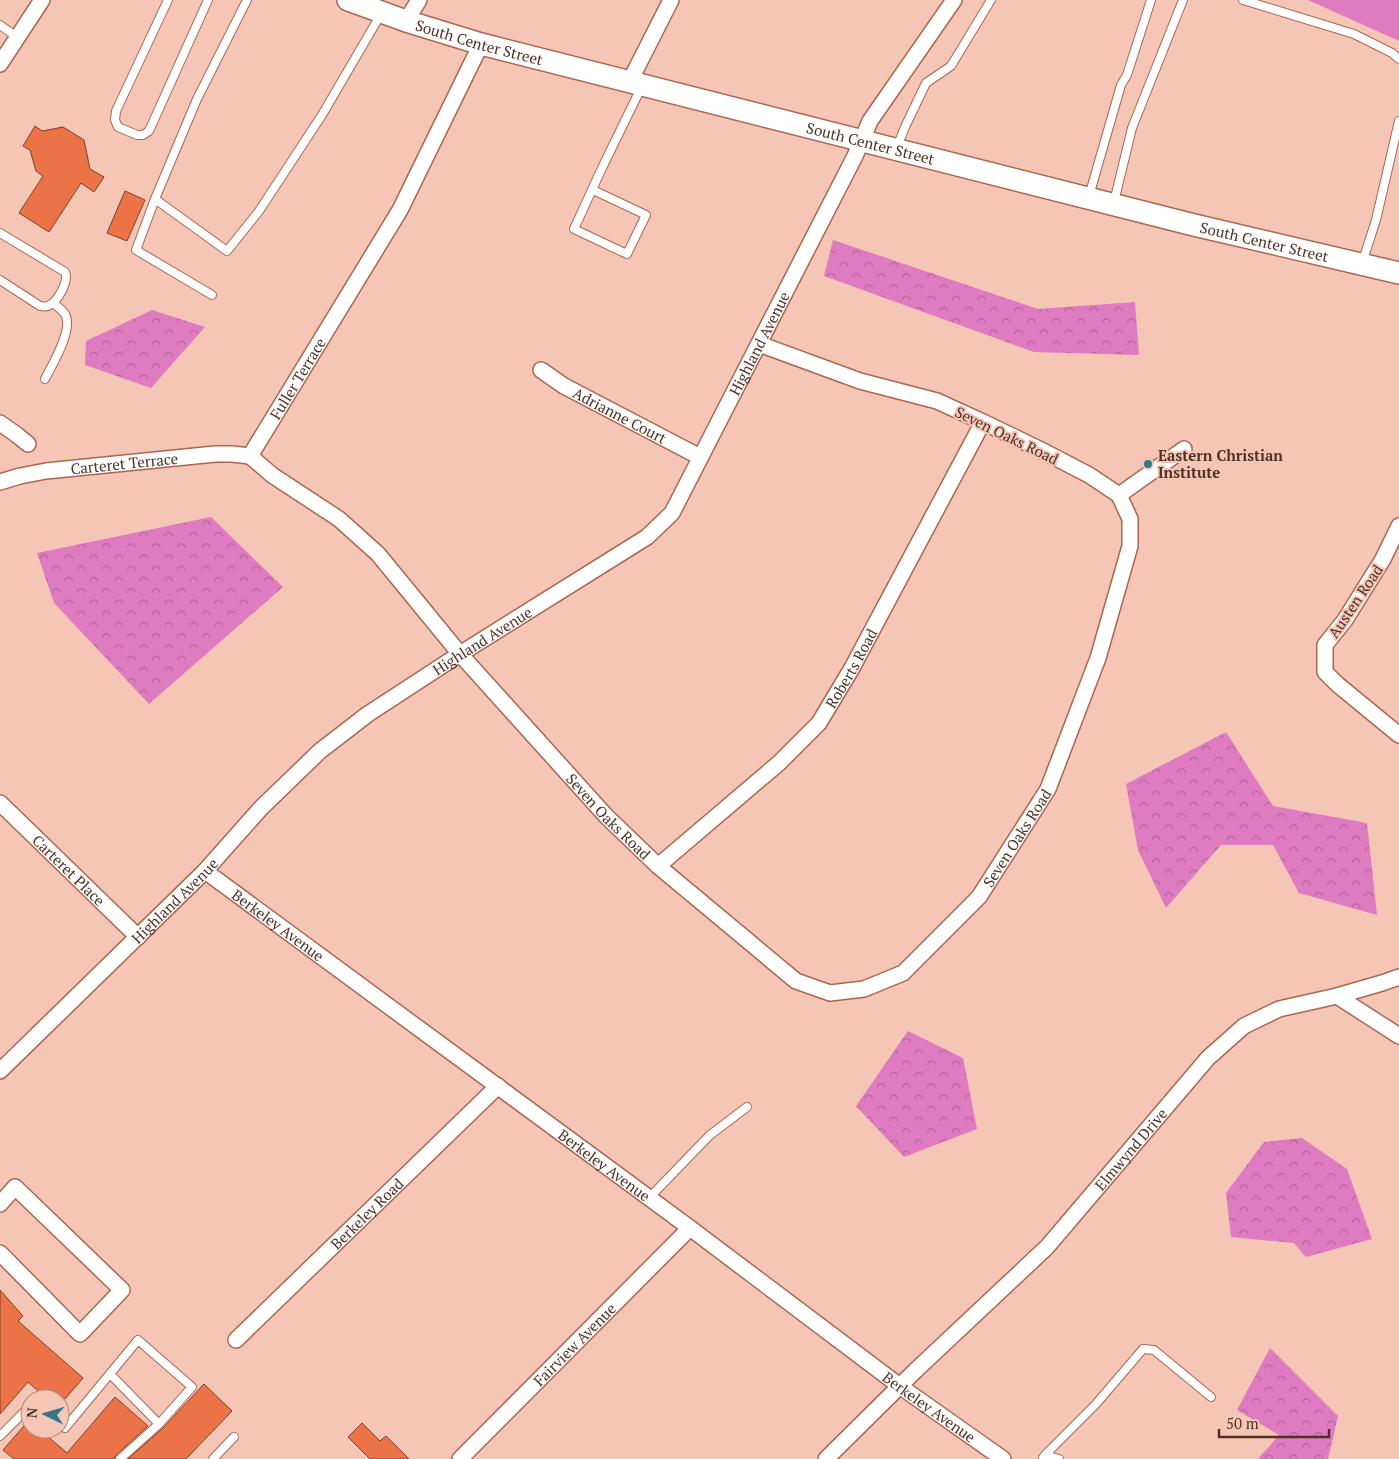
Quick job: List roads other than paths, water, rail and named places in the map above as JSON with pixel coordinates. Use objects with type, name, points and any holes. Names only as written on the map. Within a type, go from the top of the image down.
[{"type":"main road","name":"South Center Street","points":[[348,0],[406,21],[481,44],[1088,198],[1399,273]]},
{"type":"street","points":[[0,64],[40,0]]},
{"type":"street","points":[[406,21],[419,0]]},
{"type":"street","points":[[637,83],[671,0]]},
{"type":"street","name":"Highland Avenue","points":[[0,1071],[205,871],[262,808],[320,752],[368,714],[460,654],[648,537],[672,513],[855,156],[870,121],[954,0]]},
{"type":"street","name":"Fuller Terrace","points":[[250,456],[400,210],[481,44]]},
{"type":"street","name":"Seven Oaks Road","points":[[460,654],[606,816],[658,866],[796,981],[830,993],[864,989],[903,973],[978,898],[1048,789],[1098,658],[1130,546],[1130,519],[1119,495],[1081,471],[983,422],[937,401],[860,381],[759,344]]},
{"type":"street","name":"Adrianne Court","points":[[541,370],[564,386],[700,457]]},
{"type":"street","name":"Roberts Road","points":[[658,866],[779,763],[818,723],[852,668],[983,422]]},
{"type":"street","points":[[0,423],[28,444]]},
{"type":"street","points":[[1119,495],[1184,449]]},
{"type":"street","name":"Carteret Terrace","points":[[0,482],[46,471],[215,454],[250,456]]},
{"type":"street","points":[[250,456],[272,476],[339,519],[378,554],[460,654]]},
{"type":"street","name":"Austen Road","points":[[1399,526],[1383,559],[1345,620],[1325,645],[1325,672],[1399,734]]},
{"type":"street","name":"Carteret Place","points":[[0,803],[138,937]]},
{"type":"street","name":"Berkeley Avenue","points":[[205,871],[690,1228],[901,1387],[1003,1459]]},
{"type":"street","name":"Elmwynd Drive","points":[[826,1459],[901,1387],[915,1371],[1047,1247],[1208,1058],[1244,1026],[1279,1009],[1337,996],[1399,976]]},
{"type":"street","points":[[1337,996],[1399,1036]]},
{"type":"street","name":"Berkeley Road","points":[[236,1340],[498,1086]]},
{"type":"street","points":[[0,1204],[15,1187],[122,1290],[80,1334],[0,1253]]},
{"type":"street","name":"Fairview Avenue","points":[[460,1459],[690,1228]]},
{"type":"lane","points":[[168,0],[116,111],[115,120],[118,127],[137,135],[143,135],[149,130],[208,0]]},
{"type":"lane","points":[[212,295],[136,250],[197,99],[246,0]]},
{"type":"lane","points":[[897,149],[905,127],[926,83],[951,66],[991,0]]},
{"type":"lane","points":[[1088,198],[1121,85],[1128,75],[1151,0]]},
{"type":"lane","points":[[1113,204],[1132,128],[1183,0]]},
{"type":"lane","points":[[1243,0],[1354,34],[1392,53],[1399,59]]},
{"type":"lane","points":[[155,199],[227,251],[259,211],[322,115],[382,12]]},
{"type":"lane","points":[[0,25],[17,37]]},
{"type":"lane","points":[[593,190],[646,215],[628,254],[574,229],[593,190],[637,83]]},
{"type":"lane","points":[[1362,264],[1376,220],[1399,121]]},
{"type":"lane","points":[[0,233],[64,272],[66,278],[65,285],[48,307],[40,306],[0,280]]},
{"type":"lane","points":[[45,379],[60,349],[67,328],[67,320],[64,314],[53,302]]},
{"type":"lane","points":[[649,1198],[710,1135],[747,1107]]},
{"type":"lane","points":[[70,1422],[138,1340],[192,1387],[159,1424],[120,1459]]},
{"type":"lane","points":[[1043,1457],[1096,1404],[1143,1349],[1154,1350],[1211,1397]]},
{"type":"lane","points":[[110,1374],[159,1424]]},
{"type":"lane","points":[[0,1436],[20,1416]]},
{"type":"lane","points":[[213,1459],[234,1437]]},
{"type":"lane","points":[[1043,1457],[1059,1459]]},
{"type":"place","name":"Eastern Christian Institute","points":[[1148,464]]}]
